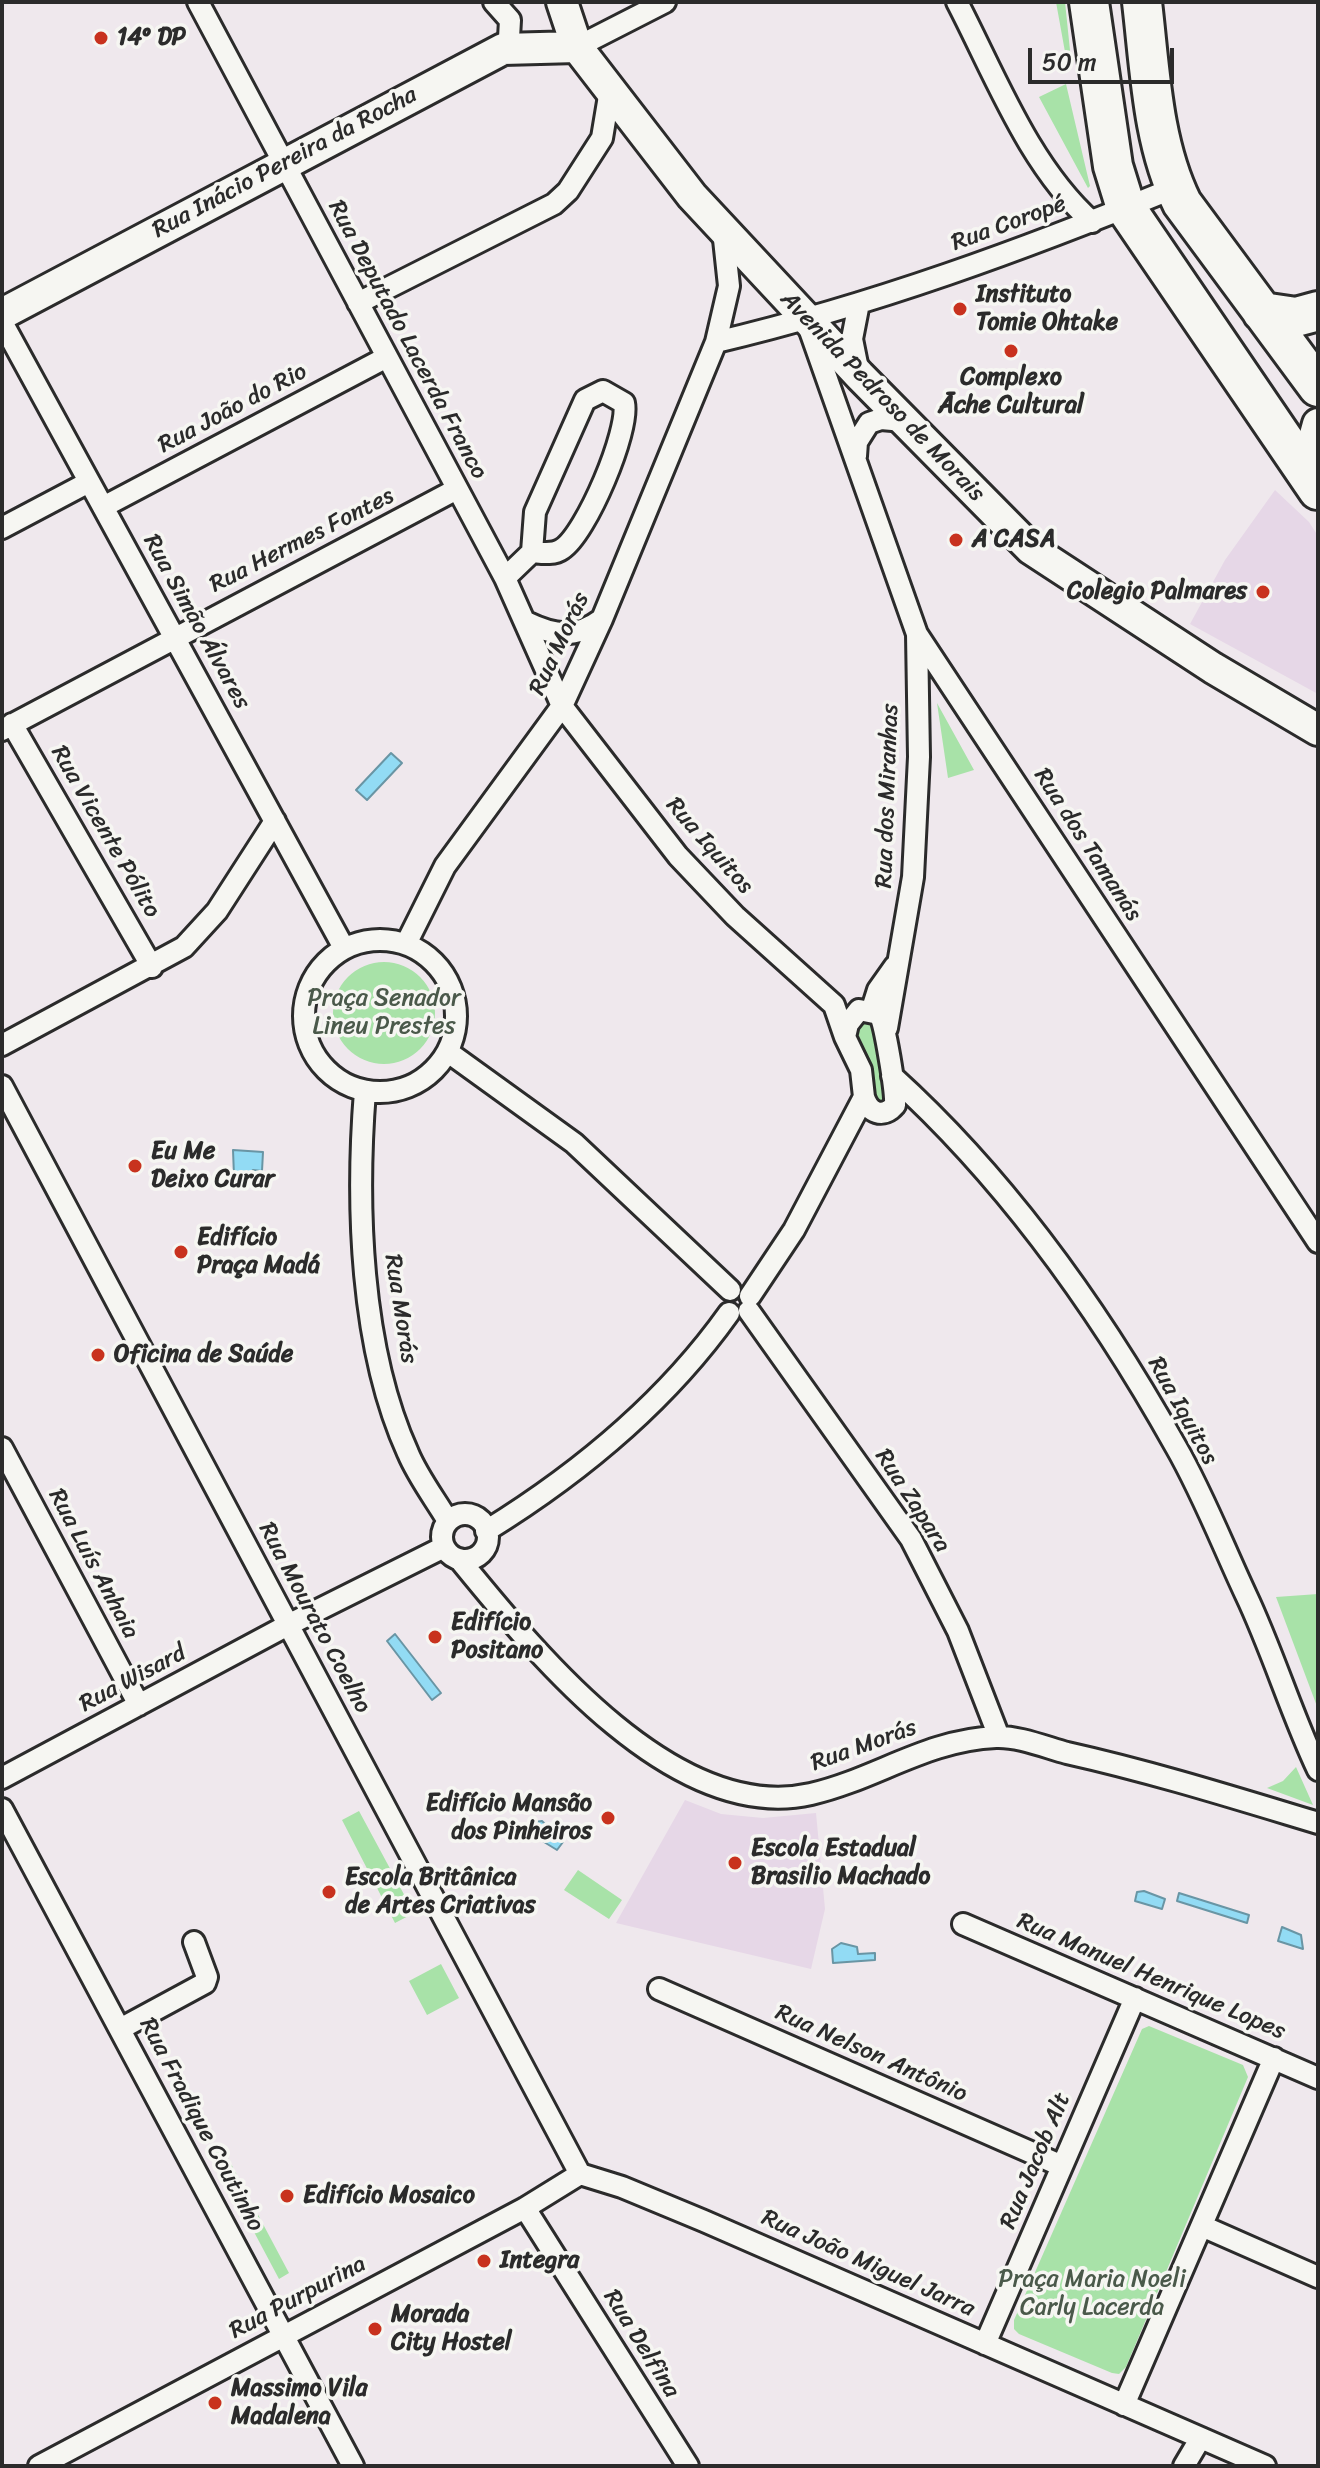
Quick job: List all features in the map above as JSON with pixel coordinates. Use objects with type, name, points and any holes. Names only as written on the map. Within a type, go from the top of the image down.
[{"type":"highway","points":[[1089,2],[1113,166],[1109,215],[1311,480]]},
{"type":"highway","points":[[1130,2],[1135,53],[1150,75]]},
{"type":"highway","points":[[1142,2],[1163,151],[1174,188],[1318,387]]},
{"type":"highway","points":[[1262,312],[1296,317],[1318,311]]},
{"type":"main road","name":"Avenida Pedroso de Morais","points":[[558,5],[577,47],[660,157],[723,230],[860,376],[1031,549],[1213,668],[1318,730]]},
{"type":"main road","name":"Rua Inácio Pereira da Rocha","points":[[2,314],[503,49],[577,47]]},
{"type":"main road","points":[[1311,480],[1318,424]]},
{"type":"street","name":"Rua Deputado Lacerda Franco","points":[[198,2],[505,578],[562,706]]},
{"type":"street","points":[[494,2],[522,2]]},
{"type":"street","points":[[494,2],[510,20],[509,38],[503,49]]},
{"type":"street","points":[[577,47],[665,2]]},
{"type":"street","points":[[957,2],[1034,148],[1073,205],[1109,215]]},
{"type":"street","points":[[358,303],[554,204],[568,191],[602,138],[610,90]]},
{"type":"street","name":"Rua Coropé","points":[[807,320],[1109,215],[1174,188]]},
{"type":"street","name":"Rua Morás","points":[[406,944],[445,866],[562,706],[602,619],[716,342],[729,286],[723,230]]},
{"type":"street","points":[[859,303],[852,339],[860,376]]},
{"type":"street","points":[[716,342],[807,320]]},
{"type":"street","name":"Rua dos Tamanás","points":[[807,320],[917,634],[1318,1242]]},
{"type":"street","name":"Rua Simão Álvares","points":[[2,322],[344,948]]},
{"type":"street","name":"Rua João do Rio","points":[[103,507],[387,357]]},
{"type":"street","points":[[505,578],[532,552],[535,512],[585,400],[603,391],[616,397],[624,403],[623,428],[585,520],[572,541],[560,551],[532,552]]},
{"type":"street","points":[[856,456],[857,442],[869,423],[881,419],[904,421]]},
{"type":"street","points":[[2,528],[89,482]]},
{"type":"street","name":"Rua Hermes Fontes","points":[[7,727],[457,489]]},
{"type":"street","points":[[526,622],[569,635],[580,633],[602,619]]},
{"type":"street","name":"Rua dos Miranhas","points":[[877,1106],[896,1097],[887,1058],[887,1028],[900,960],[917,825],[917,634]]},
{"type":"street","name":"Rua Iquitos","points":[[562,706],[678,856],[735,916],[834,1005],[845,1037],[877,1106]]},
{"type":"street","name":"Rua Vicente Pólito","points":[[7,727],[152,967]]},
{"type":"street","points":[[2,1045],[152,967],[184,947],[202,930],[275,821]]},
{"type":"street","points":[[385,940],[406,944],[425,954],[440,969],[451,988],[456,1010],[455,1032],[448,1052],[433,1071],[413,1085],[389,1092],[365,1091],[340,1081],[320,1063],[307,1040],[303,1014],[309,987],[323,965],[344,948],[385,940]]},
{"type":"street","name":"Rua dos Miranhas","points":[[845,1037],[848,1024],[866,1010],[900,960]]},
{"type":"street","points":[[834,1005],[866,1010],[887,1028]]},
{"type":"street","name":"Rua Zapara","points":[[448,1052],[574,1143],[740,1302],[911,1539],[958,1631],[999,1737]]},
{"type":"street","name":"Rua Iquitos","points":[[892,1076],[936,1116],[1054,1254],[1115,1345],[1178,1449],[1247,1597],[1318,1770]]},
{"type":"street","name":"Rua Mourato Coelho","points":[[2,1086],[580,2174]]},
{"type":"street","name":"Rua Morás","points":[[365,1091],[360,1218],[375,1337],[408,1453],[448,1521]]},
{"type":"street","points":[[486,1531],[580,1467],[636,1420],[693,1364],[794,1230],[850,1125],[877,1106],[910,1109],[936,1116]]},
{"type":"street","name":"Rua Luís Anhaia","points":[[2,1448],[139,1705]]},
{"type":"street","points":[[288,1625],[451,1553],[473,1558],[482,1552],[487,1541],[486,1531],[473,1516],[460,1515],[448,1521],[442,1534],[451,1553]]},
{"type":"street","name":"Rua Morás","points":[[451,1553],[528,1644],[604,1715],[686,1772],[713,1786],[752,1796],[810,1794],[947,1743],[999,1737],[1138,1769],[1318,1823]]},
{"type":"street","name":"Rua Wisard","points":[[2,1778],[288,1625]]},
{"type":"street","name":"Rua Fradique Coutinho","points":[[2,1809],[353,2466]]},
{"type":"street","name":"Rua Manuel Henrique Lopes","points":[[963,1924],[1318,2078]]},
{"type":"street","points":[[120,2029],[205,1983],[207,1977],[194,1942]]},
{"type":"street","name":"Rua Nelson Antônio","points":[[659,1989],[1062,2166]]},
{"type":"street","name":"Rua Jacob Alt","points":[[985,2344],[1135,1998]]},
{"type":"street","points":[[1124,2405],[1274,2058]]},
{"type":"street","name":"Rua Purpurina","points":[[39,2466],[525,2208],[580,2174]]},
{"type":"street","name":"Rua João Miguel Jarra","points":[[580,2174],[622,2187],[1265,2466]]},
{"type":"street","name":"Rua Delfina","points":[[525,2208],[688,2466]]},
{"type":"street","points":[[1202,2226],[1318,2277]]},
{"type":"street","points":[[1184,2466],[1200,2439]]},
{"type":"shaded area","name":"Colegio Palmares","points":[[1275,490],[1309,522],[1318,536],[1318,694],[1190,624],[1225,560]]},
{"type":"shaded area","name":"Escola Estadual Brasilio Machado","points":[[685,1800],[721,1814],[763,1818],[816,1813],[825,1909],[811,1969],[616,1923]]},
{"type":"green space","points":[[1056,2],[1065,2],[1071,60],[1067,63]]},
{"type":"green space","points":[[1066,84],[1090,186],[1088,188],[1039,97]]},
{"type":"green space","points":[[937,703],[974,770],[948,778]]},
{"type":"green space","name":"Praça Senador Lineu Prestes","points":[[384,962],[403,966],[420,977],[431,994],[435,1013],[431,1032],[420,1049],[403,1060],[384,1064],[365,1060],[348,1049],[337,1032],[333,1013],[337,994],[348,977],[365,966]]},
{"type":"green space","points":[[873,1019],[880,1071],[890,1104],[874,1103],[867,1063],[857,1042],[856,1020]]},
{"type":"green space","points":[[1318,1594],[1318,1709],[1276,1597]]},
{"type":"green space","points":[[1296,1767],[1313,1805],[1267,1788],[1283,1781]]},
{"type":"green space","points":[[359,1811],[414,1913],[395,1923],[342,1820]]},
{"type":"green space","points":[[578,1870],[622,1900],[609,1919],[564,1890]]},
{"type":"green space","points":[[441,1964],[459,1998],[427,2015],[409,1981]]},
{"type":"green space","name":"Praça Maria Noeli Carly Lacerda","points":[[1149,2026],[1243,2065],[1248,2077],[1126,2367],[1119,2374],[1019,2334],[1014,2329],[1014,2320],[1142,2029]]},
{"type":"green space","points":[[221,2145],[289,2273],[279,2279],[211,2151]]},
{"type":"water","points":[[391,753],[402,763],[367,800],[356,790]]},
{"type":"water","points":[[233,1150],[263,1152],[262,1171],[253,1170],[247,1176],[234,1176]]},
{"type":"water","points":[[395,1634],[441,1693],[432,1700],[387,1641]]},
{"type":"water","points":[[542,1821],[563,1842],[557,1850],[531,1834],[535,1822]]},
{"type":"water","points":[[1144,1891],[1165,1899],[1162,1909],[1135,1901],[1137,1892]]},
{"type":"water","points":[[1179,1893],[1249,1915],[1247,1923],[1177,1901]]},
{"type":"water","points":[[1282,1927],[1301,1935],[1303,1949],[1278,1941]]},
{"type":"water","points":[[841,1943],[857,1947],[858,1954],[875,1953],[875,1960],[833,1963],[832,1949]]},
{"type":"place","name":"14º DP","points":[[101,38]]},
{"type":"place","name":"Instituto Tomie Ohtake","points":[[960,309]]},
{"type":"place","name":"Complexo Āche Cultural","points":[[1011,351]]},
{"type":"place","name":"A CASA","points":[[956,540]]},
{"type":"place","name":"Colegio Palmares","points":[[1263,592]]},
{"type":"place","name":"Eu Me Deixo Curar","points":[[135,1166]]},
{"type":"place","name":"Edifício Praça Madá","points":[[181,1252]]},
{"type":"place","name":"Oficina de Saúde","points":[[98,1355]]},
{"type":"place","name":"Edifício Positano","points":[[435,1637]]},
{"type":"place","name":"Edifício Mansão dos Pinheiros","points":[[608,1818]]},
{"type":"place","name":"Escola Estadual Brasilio Machado","points":[[735,1863]]},
{"type":"place","name":"Escola Britânica de Artes Criativas","points":[[329,1892]]},
{"type":"place","name":"Edifício Mosaico","points":[[287,2196]]},
{"type":"place","name":"Integra","points":[[484,2261]]},
{"type":"place","name":"Morada City Hostel","points":[[375,2329]]},
{"type":"place","name":"Massimo Vila Madalena","points":[[215,2403]]}]
